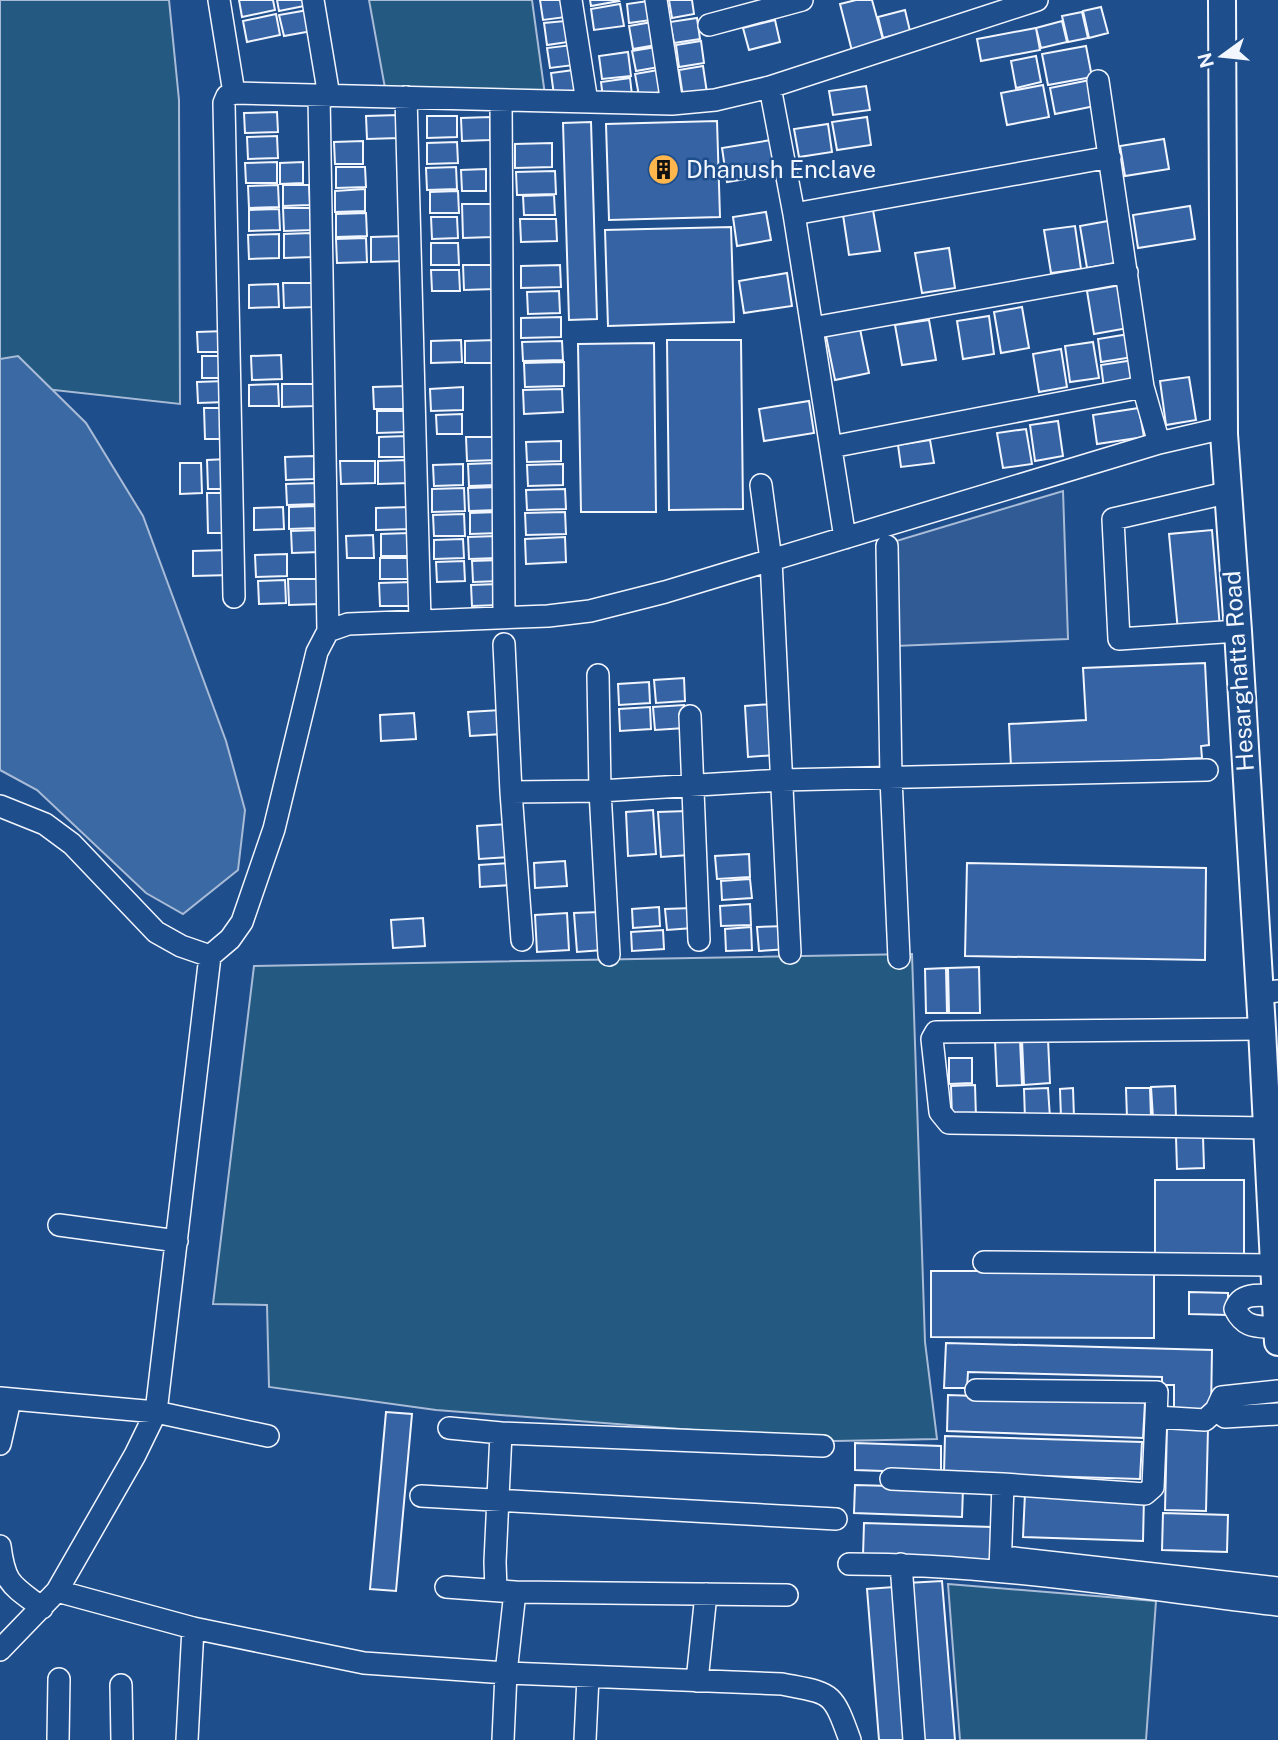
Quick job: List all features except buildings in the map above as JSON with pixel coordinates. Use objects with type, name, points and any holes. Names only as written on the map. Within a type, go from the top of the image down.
[{"type":"main road","name":"Hesarghatta Road","points":[[1222,0],[1226,493],[1269,992],[1262,1029],[1274,1188],[1278,1342]]},
{"type":"street","points":[[219,0],[234,93]]},
{"type":"street","points":[[0,1650],[57,1591],[135,1455],[156,1412],[211,956],[230,939],[242,922],[274,829],[317,652],[328,631],[324,96],[313,0]]},
{"type":"street","points":[[571,0],[587,102]]},
{"type":"street","points":[[656,0],[672,104]]},
{"type":"street","points":[[709,25],[802,0]]},
{"type":"street","points":[[234,597],[224,103],[227,96],[234,93],[672,104],[715,100],[770,87],[1037,0]]},
{"type":"street","points":[[1098,81],[1143,387],[1159,443]]},
{"type":"street","points":[[770,87],[845,538]]},
{"type":"street","points":[[406,97],[420,621]]},
{"type":"street","points":[[501,100],[504,616]]},
{"type":"street","points":[[793,214],[1110,157]]},
{"type":"street","points":[[812,328],[1127,272]]},
{"type":"street","points":[[831,447],[1143,387]]},
{"type":"street","points":[[328,631],[348,624],[548,616],[590,611],[665,592],[1159,443],[1224,428]]},
{"type":"street","points":[[761,485],[771,560],[790,953]]},
{"type":"street","points":[[1226,493],[1113,519],[1119,639],[1238,631]]},
{"type":"street","points":[[887,546],[891,778],[899,958]]},
{"type":"street","points":[[504,643],[522,940]]},
{"type":"street","points":[[598,675],[600,791],[609,955]]},
{"type":"street","points":[[690,716],[699,940]]},
{"type":"street","points":[[512,792],[600,791],[782,780],[1207,771]]},
{"type":"street","points":[[0,806],[45,824],[72,844],[156,932],[181,946],[211,956]]},
{"type":"street","points":[[1262,1029],[936,1032],[932,1039],[940,1112],[949,1124],[1270,1111]]},
{"type":"street","points":[[59,1225],[177,1241]]},
{"type":"street","points":[[984,1262],[1274,1265]]},
{"type":"street","points":[[1276,1296],[1247,1296],[1238,1301],[1235,1309],[1241,1320],[1251,1325],[1277,1328]]},
{"type":"street","points":[[891,1479],[1145,1494],[1153,1487],[1157,1392],[976,1390]]},
{"type":"street","points":[[1156,1417],[1205,1420],[1216,1410],[1223,1397],[1278,1391]]},
{"type":"street","points":[[0,1444],[5,1399],[156,1412],[268,1436]]},
{"type":"street","points":[[1216,1410],[1225,1417],[1278,1414]]},
{"type":"street","points":[[449,1428],[501,1433],[823,1447]]},
{"type":"street","points":[[501,1433],[498,1502],[506,1591],[503,1740]]},
{"type":"street","points":[[1001,1564],[1003,1484]]},
{"type":"street","points":[[421,1496],[836,1519]]},
{"type":"street","points":[[0,1546],[2,1571],[10,1584],[42,1608]]},
{"type":"street","points":[[849,1564],[1001,1564],[1278,1588]]},
{"type":"street","points":[[901,1564],[914,1740]]},
{"type":"street","points":[[1001,1564],[1278,1605]]},
{"type":"street","points":[[446,1587],[506,1591],[787,1595]]},
{"type":"street","points":[[57,1591],[193,1628],[364,1663],[506,1673],[782,1684],[824,1692],[838,1708],[850,1740]]},
{"type":"street","points":[[696,1681],[706,1594]]},
{"type":"street","points":[[187,1740],[193,1628]]},
{"type":"street","points":[[586,1740],[588,1677]]},
{"type":"street","points":[[58,1740],[59,1679]]},
{"type":"street","points":[[121,1685],[122,1740]]},
{"type":"shaded area","points":[[0,0],[169,0],[179,100],[180,404],[0,384]]},
{"type":"shaded area","points":[[369,0],[532,0],[545,95],[385,88]]},
{"type":"shaded area","points":[[18,356],[86,423],[143,516],[226,741],[245,810],[238,870],[183,914],[146,893],[37,790],[0,770],[0,359]]},
{"type":"shaded area","points":[[1063,491],[1068,639],[895,646],[893,542]]},
{"type":"shaded area","points":[[912,954],[925,1342],[937,1439],[835,1441],[436,1410],[269,1387],[267,1305],[213,1304],[254,966]]},
{"type":"shaded area","points":[[948,1584],[1156,1601],[1146,1740],[960,1740]]},
{"type":"place","name":"Dhanush Enclave","points":[[663,170]]}]
